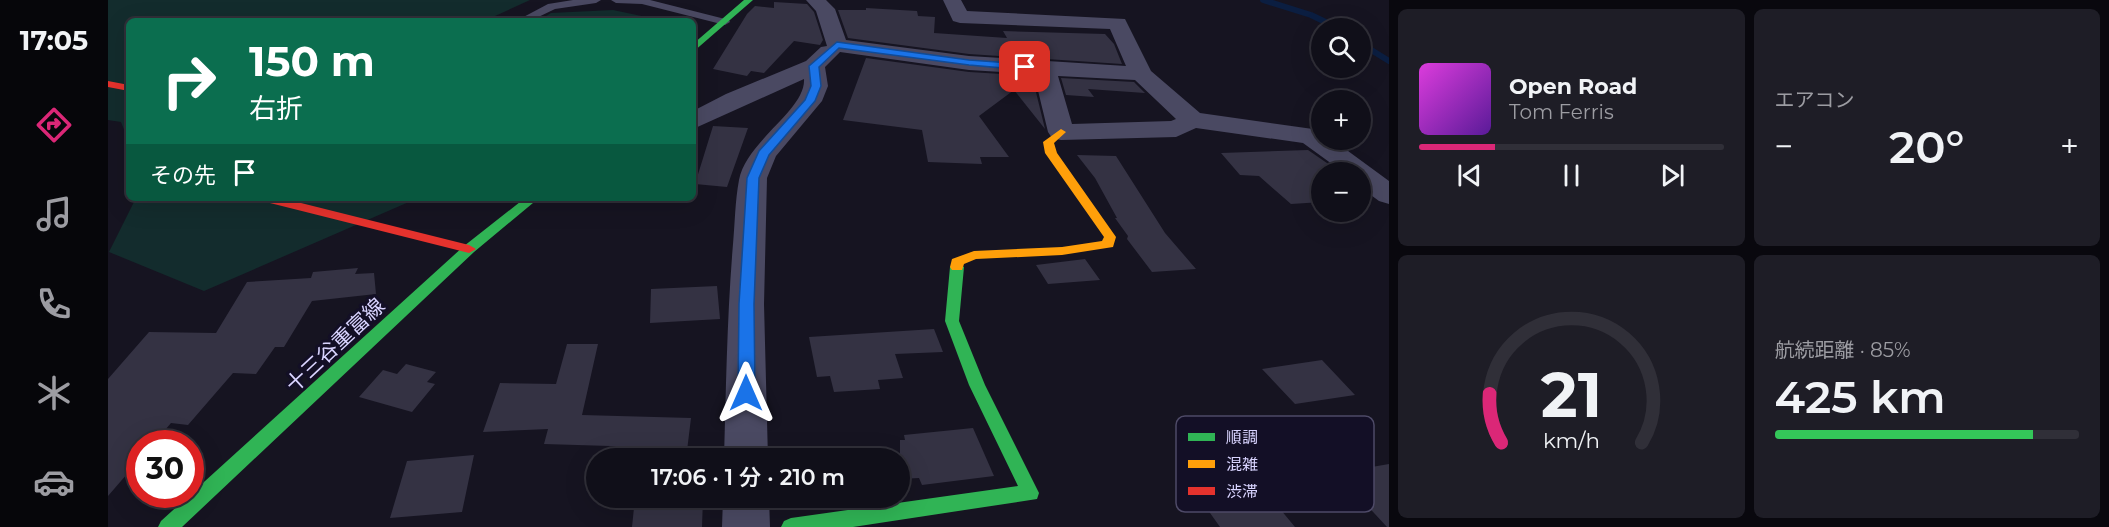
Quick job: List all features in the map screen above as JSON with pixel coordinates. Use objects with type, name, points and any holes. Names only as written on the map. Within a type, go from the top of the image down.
[{"type":"street","points":[[696,46],[749,0]]},
{"type":"street","points":[[815,0],[825,9],[837,45]]},
{"type":"street","points":[[952,0],[960,17],[1119,23],[1141,74],[1192,120],[1311,136],[1345,162]]},
{"type":"street","points":[[696,119],[735,99],[814,66],[837,45]]},
{"type":"street","points":[[837,45],[969,63],[1141,74]]},
{"type":"street","points":[[746,448],[746,304],[753,178],[763,154],[810,101],[816,86],[814,66]]},
{"type":"street","points":[[1044,68],[1061,132]]},
{"type":"street","points":[[108,84],[126,87]]},
{"type":"street","points":[[791,527],[1030,494],[978,385],[952,321],[957,262],[974,255],[1062,251],[1108,244],[1110,237],[1051,153],[1048,142],[1061,132],[1176,129],[1192,120]]},
{"type":"street","points":[[1371,181],[1389,195]]},
{"type":"street","points":[[278,201],[469,249]]},
{"type":"street","name":"十三谷重富線","points":[[168,527],[469,249],[529,201]]},
{"type":"street","points":[[746,508],[746,527]]},
{"type":"lane","points":[[527,18],[552,6],[596,0]]},
{"type":"lane","points":[[616,0],[642,1],[725,22]]},
{"type":"green space","points":[[108,0],[530,0],[491,18],[126,18],[126,134],[121,122],[108,120]]},
{"type":"green space","points":[[613,10],[651,18],[543,18],[551,13]]},
{"type":"green space","points":[[134,201],[411,201],[204,291],[109,252]]},
{"type":"building","points":[[774,2],[807,4],[814,12],[823,40],[820,45],[794,41],[764,73],[751,71],[747,76],[713,69],[747,14],[755,6],[774,8]]},
{"type":"building","points":[[866,8],[917,11],[918,16],[935,17],[934,33],[1007,38],[1003,31],[1105,34],[1114,44],[1122,64],[969,54],[848,38],[838,10],[866,10]]},
{"type":"building","points":[[866,58],[969,72],[1032,76],[1045,129],[1014,90],[979,116],[1009,157],[980,157],[982,164],[928,162],[922,130],[843,120]]},
{"type":"building","points":[[1061,78],[1134,82],[1145,93],[1088,89],[1094,97],[1066,95]]},
{"type":"building","points":[[713,126],[748,128],[727,187],[696,184]]},
{"type":"building","points":[[1308,150],[1325,162],[1311,162],[1311,203],[1291,204],[1259,176],[1240,175],[1221,153]]},
{"type":"building","points":[[1077,155],[1116,156],[1165,233],[1196,269],[1152,272],[1127,239],[1128,236],[1115,218],[1117,218],[1095,178]]},
{"type":"building","points":[[1085,259],[1100,280],[1048,284],[1036,265]]},
{"type":"building","points":[[358,268],[355,274],[374,273],[376,294],[312,301],[284,347],[275,347],[256,374],[233,373],[188,425],[171,423],[165,430],[126,430],[126,475],[108,496],[108,379],[149,332],[216,333],[247,282],[311,278],[313,272]]},
{"type":"building","points":[[717,286],[720,319],[650,323],[651,289]]},
{"type":"building","points":[[934,329],[943,352],[895,354],[903,378],[878,380],[880,389],[834,392],[830,376],[817,377],[809,337]]},
{"type":"building","points":[[567,344],[598,344],[582,415],[691,418],[687,448],[544,444],[548,429],[483,432],[500,383],[556,384]]},
{"type":"building","points":[[1322,360],[1355,395],[1295,404],[1262,369]]},
{"type":"building","points":[[406,364],[436,372],[427,382],[435,384],[412,412],[359,397],[383,370],[397,374]]},
{"type":"building","points":[[973,428],[994,476],[922,485],[919,478],[910,478],[910,448],[900,448],[900,440],[905,440],[904,435]]},
{"type":"building","points":[[474,455],[462,512],[390,518],[407,461]]},
{"type":"building","points":[[1389,464],[1389,527],[1373,512],[1374,467]]},
{"type":"building","points":[[634,508],[703,508],[702,527],[632,527]]},
{"type":"building","points":[[1209,512],[1283,512],[1295,527],[1220,527]]},
{"type":"waterway","points":[[1263,0],[1317,18]]},
{"type":"waterway","points":[[1371,50],[1389,61]]},
{"type":"traffic: fast","points":[[696,46],[749,0]]},
{"type":"traffic: fast","points":[[168,527],[469,249],[529,201]]},
{"type":"traffic: fast","points":[[791,527],[1030,493],[977,385],[952,321],[957,267]]},
{"type":"traffic: slow","points":[[957,267],[957,262],[974,255],[1062,251],[1108,244],[1110,237],[1051,153],[1048,142],[1061,132]]},
{"type":"traffic: jam","points":[[108,84],[126,87]]},
{"type":"traffic: jam","points":[[278,201],[469,249]]},
{"type":"route","points":[[746,393],[746,304],[753,178],[763,154],[810,101],[816,86],[814,66],[837,45],[969,63],[1025,67]]}]
